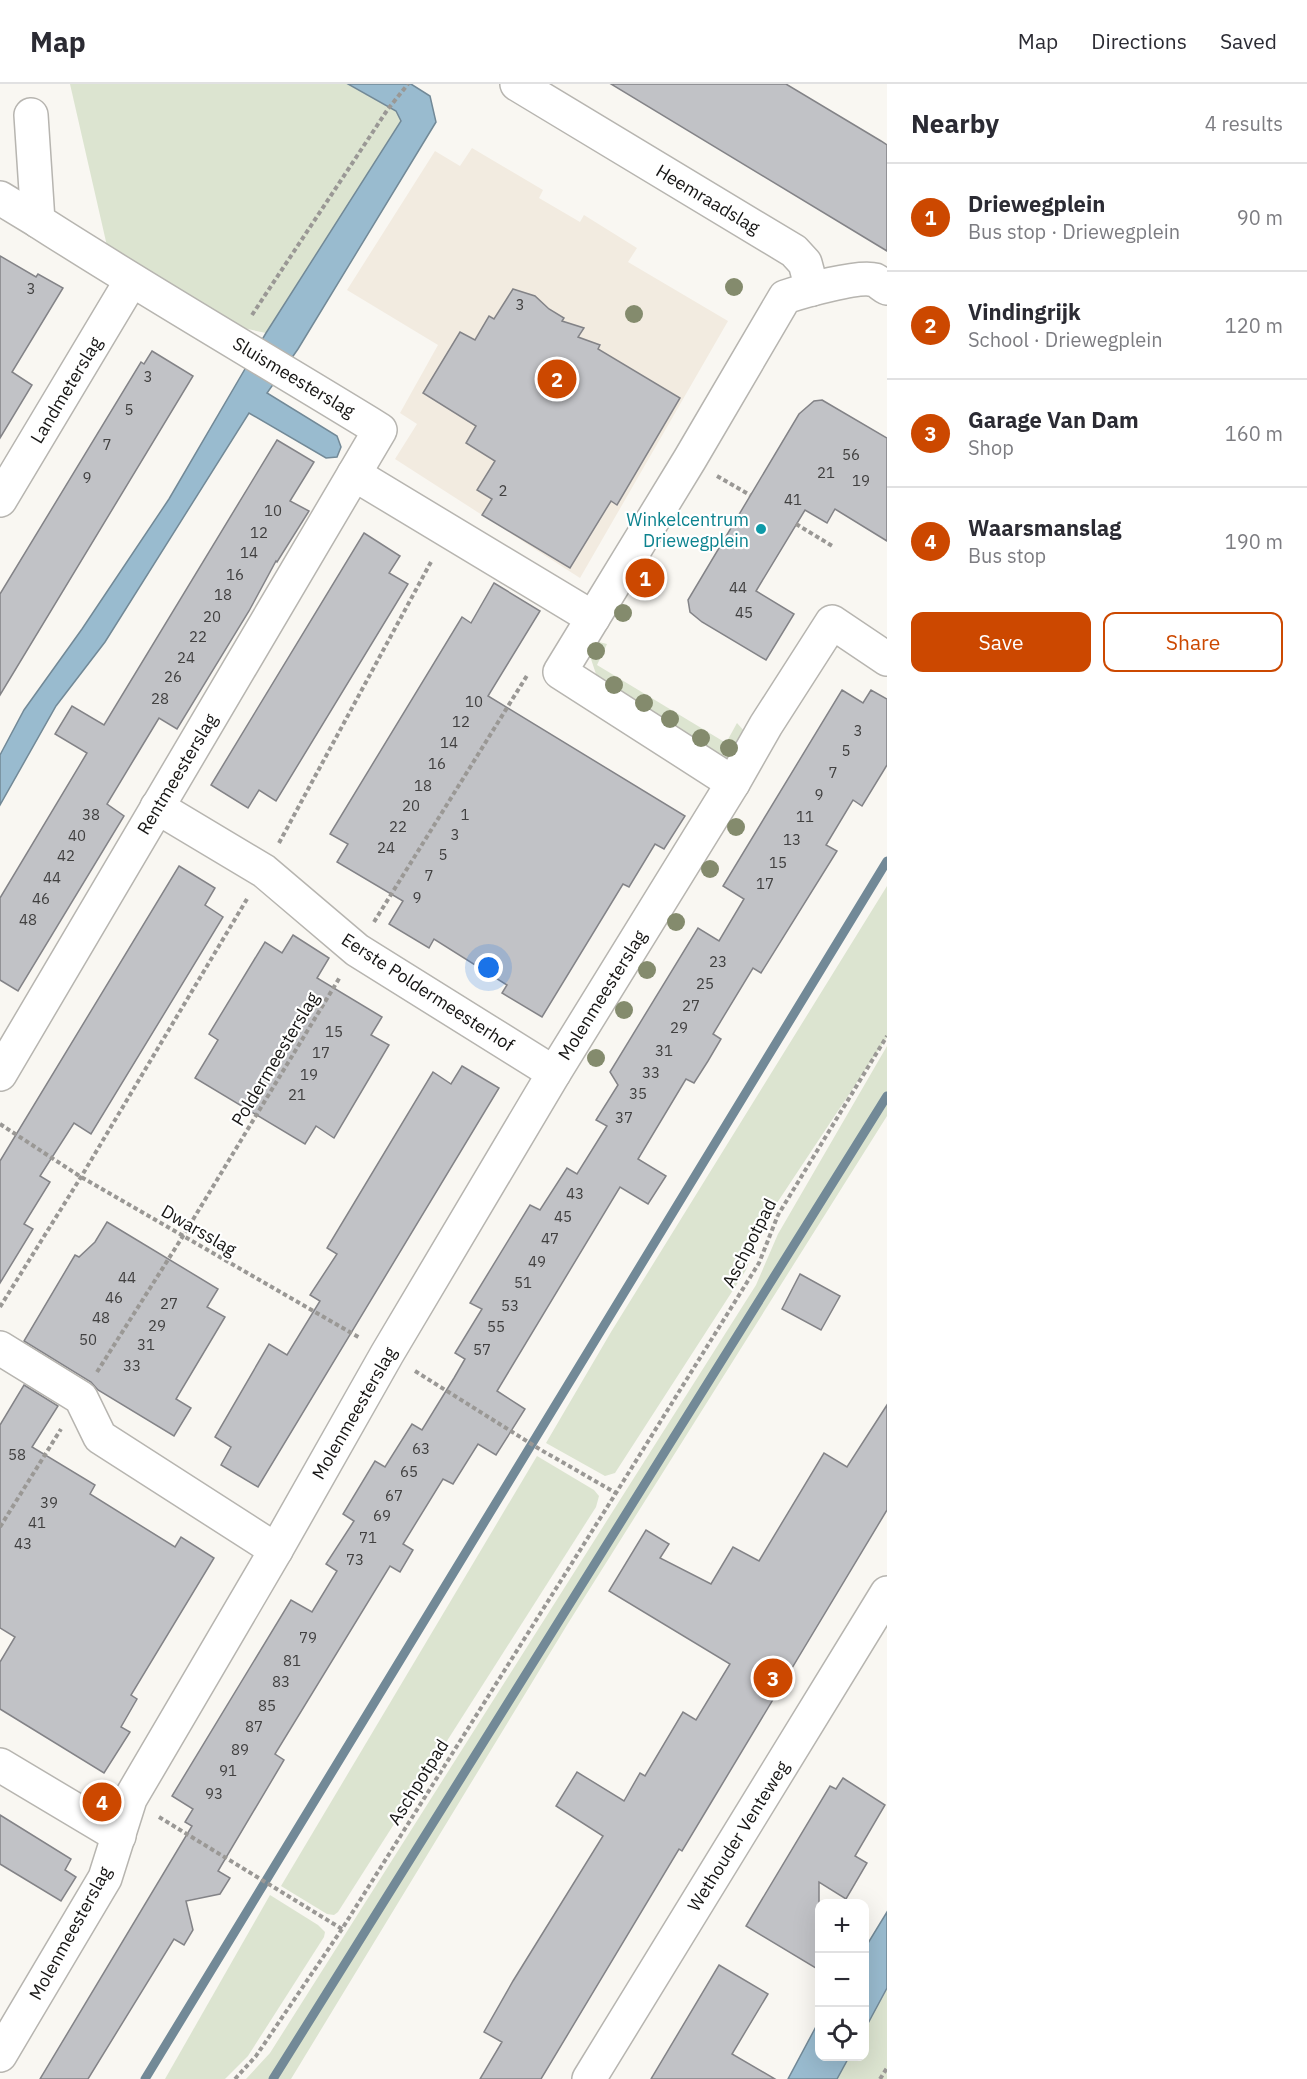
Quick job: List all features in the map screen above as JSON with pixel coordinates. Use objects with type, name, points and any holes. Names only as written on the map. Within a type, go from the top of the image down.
[{"type":"street","name":"Heemraadslag","points":[[517,84],[794,251],[806,263],[812,289]]},
{"type":"street","points":[[31,115],[38,221]]},
{"type":"street","name":"Sluismeesterslag","points":[[0,198],[131,281],[380,429],[354,474]]},
{"type":"street","points":[[733,783],[560,672],[582,611],[690,459],[785,297],[862,279],[873,280],[887,288]]},
{"type":"street","name":"Landmeterslag","points":[[0,500],[131,281]]},
{"type":"street","points":[[354,474],[582,611]]},
{"type":"street","name":"Rentmeesterslag","points":[[0,1074],[354,474]]},
{"type":"street","name":"Molenmeesterslag","points":[[0,2055],[105,1878],[130,1799],[276,1550],[387,1354],[554,1073],[733,783],[766,725],[824,635],[887,659]]},
{"type":"street","name":"Eerste Poldermeesterhof","points":[[157,807],[264,870],[357,950],[554,1073]]},
{"type":"street","points":[[0,1348],[81,1398],[100,1437],[276,1550]]},
{"type":"street","name":"Wethouder Venteweg","points":[[589,2079],[887,1593]]},
{"type":"street","points":[[0,1764],[119,1836]]},
{"type":"path","points":[[242,346],[388,109],[408,84]]},
{"type":"path","points":[[796,524],[834,547]]},
{"type":"path","points":[[0,1307],[81,1178],[264,870],[449,530]]},
{"type":"path","name":"Poldermeesterslag","points":[[0,1527],[183,1236],[533,665]]},
{"type":"path","name":"Aschpotpad","points":[[235,2079],[256,2056],[342,1929],[616,1493],[759,1263],[778,1215],[887,1036]]},
{"type":"path","name":"Dwarsslag","points":[[0,1124],[81,1178],[387,1354]]},
{"type":"path","points":[[387,1354],[541,1450],[616,1493]]},
{"type":"path","points":[[130,1799],[342,1929]]},
{"type":"path","points":[[880,2079],[887,2068]]},
{"type":"shaded area","points":[[472,148],[543,190],[539,198],[580,222],[584,215],[637,248],[628,262],[728,321],[580,578],[395,459],[417,424],[400,413],[438,345],[347,290],[435,151],[460,166]]},
{"type":"green space","points":[[70,84],[348,84],[396,111],[401,121],[266,333],[229,325],[107,246]]},
{"type":"green space","points":[[595,641],[607,644],[597,665],[726,743],[737,723],[745,732],[738,755],[726,759],[599,683],[588,650]]},
{"type":"green space","points":[[887,886],[887,1037],[761,1227],[746,1270],[615,1473],[605,1476],[546,1443],[611,1332]]},
{"type":"green space","points":[[887,1046],[887,1116],[567,1625],[291,2079],[246,2079],[270,2053],[756,1285],[778,1234]]},
{"type":"green space","points":[[537,1456],[594,1490],[599,1496],[596,1507],[338,1912],[334,1915],[327,1914],[281,1886]]},
{"type":"green space","points":[[270,1895],[318,1925],[325,1932],[324,1937],[248,2056],[225,2079],[165,2079]]},
{"type":"green space","points":[[887,1988],[887,2079],[837,2079],[847,2061],[869,2061],[869,2022]]},
{"type":"water","points":[[348,84],[411,84],[430,96],[436,122],[298,349],[267,393],[337,436],[341,447],[337,457],[326,458],[249,413],[105,642],[56,706],[0,805],[0,755],[24,710],[82,629],[169,499],[266,333],[401,121],[396,111]]},
{"type":"water","points":[[887,1912],[887,1988],[869,2022],[869,1953],[869,1941]]},
{"type":"water","points":[[815,2028],[815,2061],[847,2061],[837,2079],[788,2079]]},
{"type":"building","points":[[611,84],[786,84],[881,141],[887,145],[887,251]]},
{"type":"building","points":[[0,256],[36,277],[38,274],[63,288],[12,372],[32,385],[0,438]]},
{"type":"building","points":[[513,289],[535,296],[549,309],[564,318],[562,321],[584,328],[578,337],[600,345],[598,349],[680,398],[617,505],[611,501],[570,568],[482,515],[492,499],[477,490],[495,461],[466,443],[476,426],[423,393],[460,332],[475,340],[489,316],[494,319]]},
{"type":"building","points":[[152,351],[193,376],[0,695],[0,594],[141,362],[144,364]]},
{"type":"building","name":"Winkelcentrum Driewegplein","points":[[822,400],[887,438],[887,541],[835,509],[827,523],[805,510],[756,591],[794,614],[766,660],[702,622],[690,612],[688,600],[799,414],[814,401]]},
{"type":"building","points":[[277,440],[314,462],[290,501],[309,511],[276,561],[249,611],[177,729],[159,718],[107,804],[124,816],[18,991],[0,980],[0,898],[87,753],[55,734],[72,706],[104,725]]},
{"type":"building","points":[[364,533],[400,556],[389,573],[408,584],[276,801],[259,790],[248,808],[211,785]]},
{"type":"building","points":[[494,583],[540,611],[488,696],[685,816],[664,849],[655,844],[629,887],[623,884],[542,1017],[502,993],[507,985],[434,939],[429,948],[389,924],[403,901],[337,862],[348,844],[330,834],[462,617],[471,623]]},
{"type":"building","points":[[842,690],[863,703],[871,690],[887,699],[887,765],[862,806],[853,800],[826,845],[837,851],[761,973],[753,968],[713,1034],[721,1039],[708,1061],[694,1083],[686,1079],[638,1159],[666,1176],[648,1204],[620,1187],[497,1391],[525,1409],[496,1455],[478,1444],[453,1484],[443,1479],[403,1544],[413,1550],[400,1572],[390,1566],[275,1754],[284,1760],[218,1871],[230,1878],[220,1894],[186,1901],[193,1930],[184,1945],[174,1939],[88,2079],[40,2079],[192,1826],[185,1822],[193,1809],[172,1796],[291,1600],[312,1612],[337,1571],[326,1564],[354,1521],[343,1514],[375,1461],[385,1467],[412,1424],[422,1430],[454,1378],[465,1359],[455,1353],[482,1309],[470,1303],[530,1205],[540,1210],[567,1168],[577,1174],[607,1126],[596,1120],[618,1085],[610,1072],[698,928],[719,941],[744,899],[723,886]]},
{"type":"building","points":[[179,866],[215,888],[205,905],[223,917],[91,1134],[74,1123],[40,1176],[50,1182],[24,1224],[33,1229],[0,1283],[0,1161]]},
{"type":"building","points":[[293,935],[329,958],[317,978],[382,1017],[371,1035],[389,1045],[334,1138],[316,1126],[305,1144],[195,1078],[218,1040],[209,1034],[265,942],[282,953]]},
{"type":"building","points":[[462,1066],[499,1088],[258,1487],[221,1465],[231,1447],[215,1437],[269,1344],[287,1355],[320,1301],[310,1295],[337,1254],[327,1248],[433,1072],[451,1084]]},
{"type":"building","points":[[107,1222],[218,1289],[207,1307],[225,1317],[176,1399],[191,1408],[174,1436],[98,1390],[91,1382],[24,1341],[75,1255],[79,1257],[95,1242]]},
{"type":"building","points":[[800,1274],[840,1296],[821,1330],[782,1309]]},
{"type":"building","points":[[24,1385],[58,1406],[32,1447],[95,1485],[90,1494],[175,1547],[181,1537],[214,1558],[131,1695],[137,1699],[121,1727],[130,1732],[104,1773],[0,1709],[0,1662],[15,1637],[0,1628],[0,1425]]},
{"type":"building","points":[[887,1405],[887,1510],[682,1851],[679,1849],[541,2079],[480,2079],[502,2042],[484,2032],[603,1836],[556,1806],[577,1772],[624,1801],[640,1773],[645,1776],[683,1712],[696,1720],[730,1664],[609,1591],[646,1530],[669,1544],[660,1558],[711,1584],[733,1547],[759,1561],[824,1453],[847,1467]]},
{"type":"building","points":[[843,1778],[885,1805],[855,1856],[867,1863],[846,1899],[819,1882],[819,1899],[815,1899],[815,1968],[746,1926],[830,1786],[836,1789]]},
{"type":"building","points":[[0,1815],[71,1859],[65,1870],[76,1877],[61,1901],[0,1864]]},
{"type":"building","points":[[719,1965],[768,1994],[732,2054],[775,2079],[651,2079]]},
{"type":"waterway","points":[[145,2079],[887,861]]},
{"type":"waterway","points":[[273,2079],[887,1096]]},
{"type":"place","name":"Vindingrijk","points":[[557,379]]},
{"type":"place","name":"Winkelcentrum Driewegplein","points":[[761,529]]},
{"type":"place","name":"Driewegplein","points":[[645,578]]},
{"type":"place","name":"Garage Van Dam","points":[[773,1678]]},
{"type":"place","name":"Waarsmanslag","points":[[102,1802]]}]
